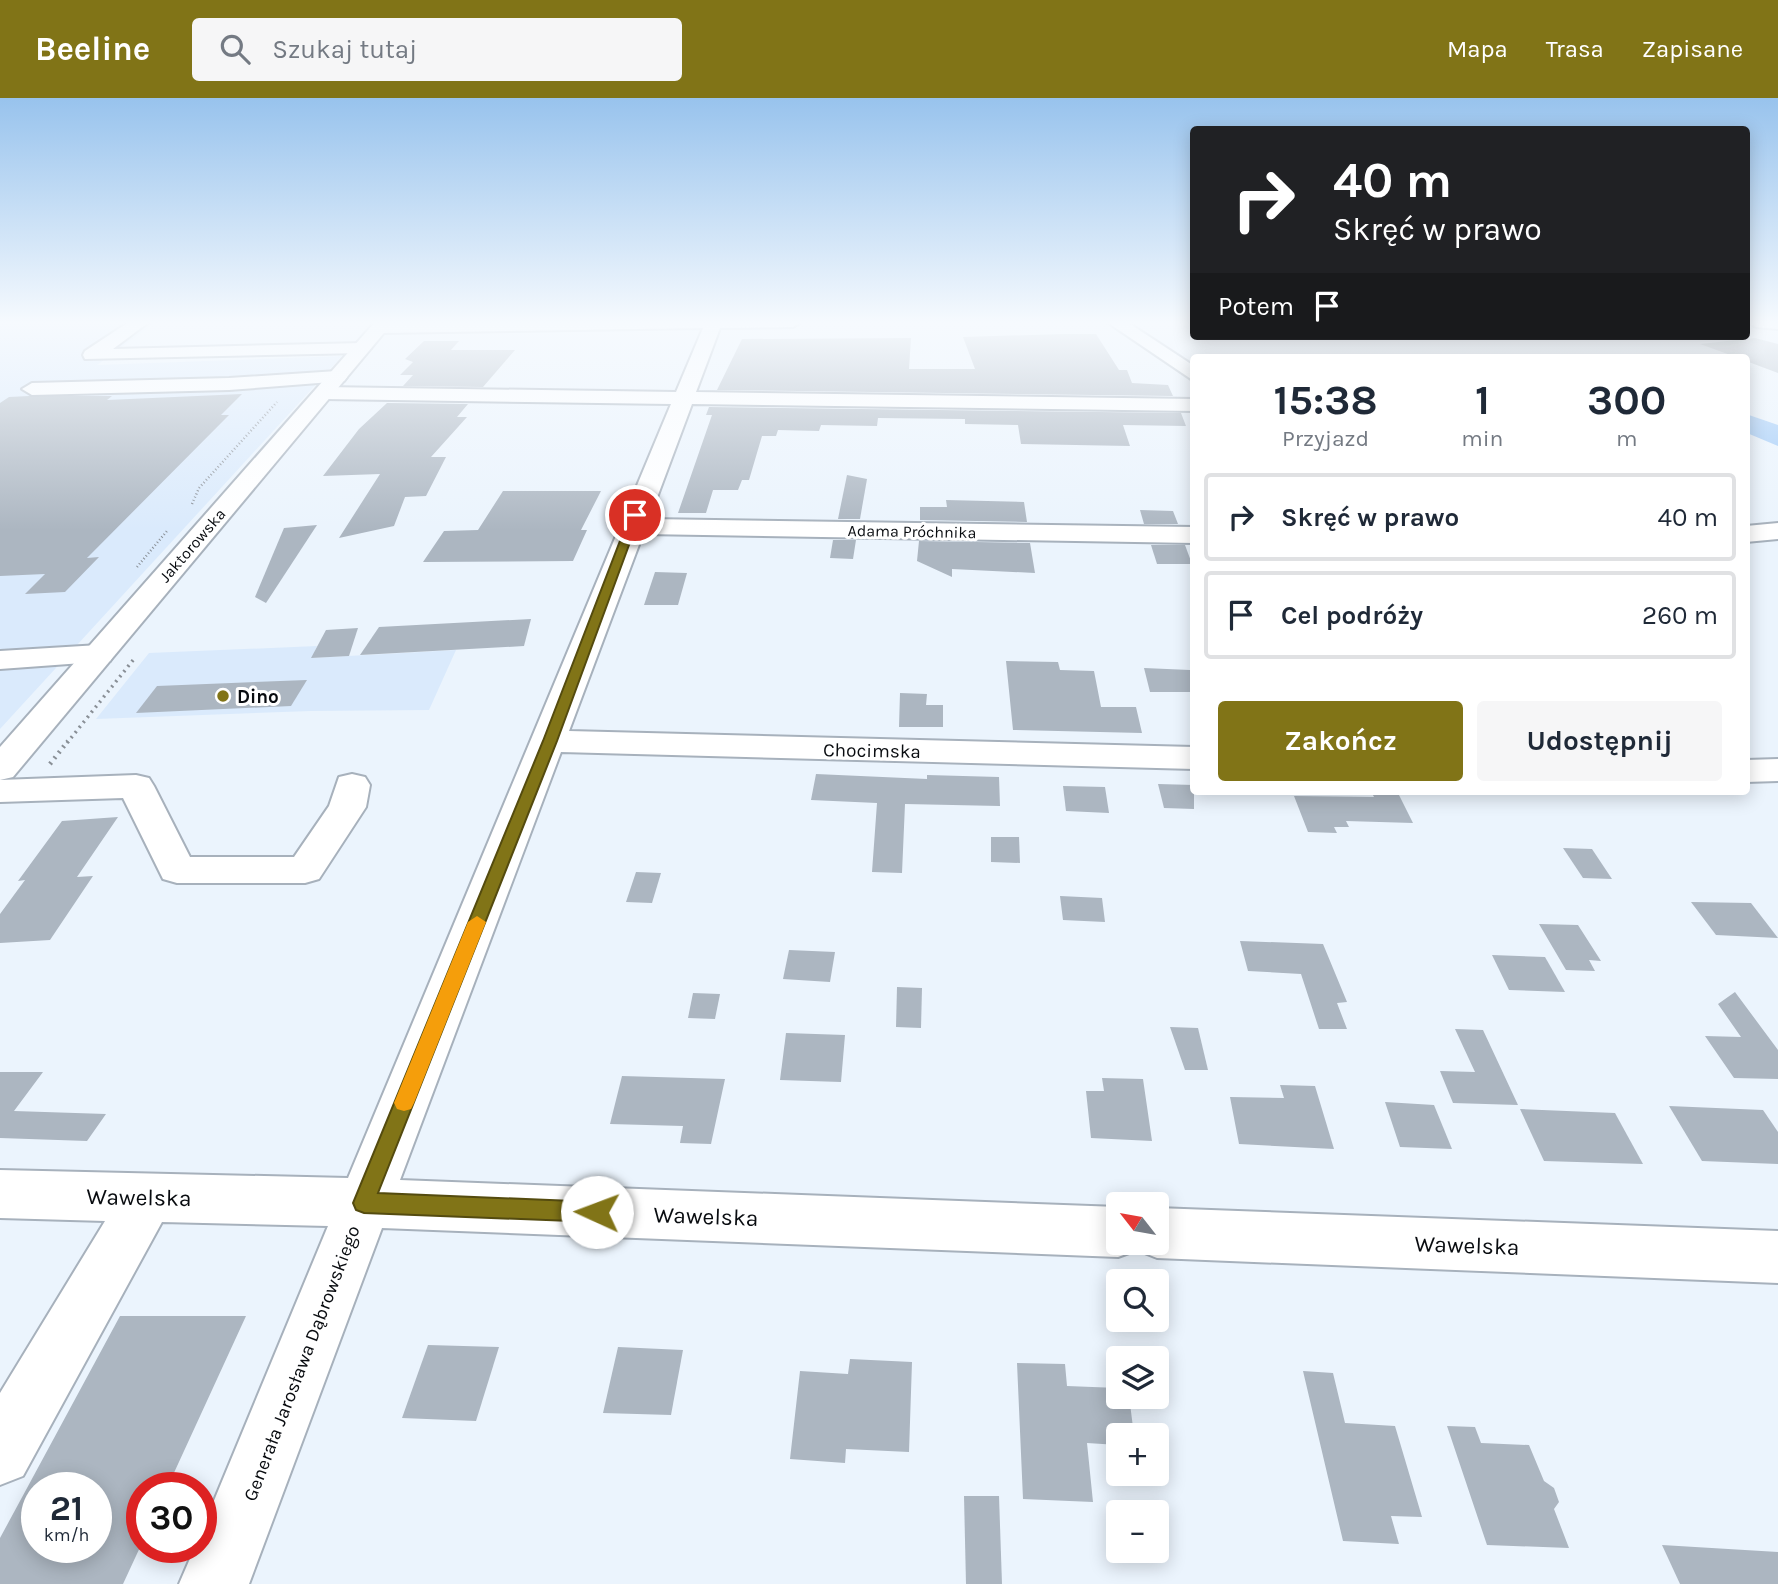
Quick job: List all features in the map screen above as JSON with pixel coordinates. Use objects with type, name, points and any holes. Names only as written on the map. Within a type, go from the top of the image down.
[{"type":"street","name":"Jaktorowska","points":[[0,769],[325,391]]},
{"type":"street","points":[[502,391],[683,398],[1190,405]]},
{"type":"street","name":"Generała Jarosława Dąbrowskiego","points":[[214,1584],[550,741],[631,526],[686,391]]},
{"type":"street","name":"Adama Próchnika","points":[[631,526],[1190,535]]},
{"type":"street","points":[[1750,534],[1778,531]]},
{"type":"street","points":[[0,660],[99,654]]},
{"type":"street","name":"Chocimska","points":[[550,741],[1190,758]]},
{"type":"street","points":[[0,791],[136,786],[177,870],[305,870],[347,807],[352,785]]},
{"type":"street","name":"Wawelska","points":[[0,1194],[364,1203],[1106,1232]]},
{"type":"street","points":[[0,1452],[148,1197]]},
{"type":"street","name":"Wawelska","points":[[1169,1234],[1778,1257]]},
{"type":"shaded area","points":[[0,391],[310,391],[0,729]]},
{"type":"shaded area","points":[[1750,415],[1778,425],[1778,446],[1750,434]]},
{"type":"shaded area","points":[[317,646],[312,658],[456,650],[429,710],[311,711],[96,719],[149,653]]},
{"type":"building","points":[[819,391],[1171,391],[1173,396]]},
{"type":"building","points":[[242,394],[221,415],[229,415],[87,558],[99,557],[65,592],[25,594],[45,574],[0,576],[0,403],[9,397],[29,396],[112,396],[107,400]]},
{"type":"building","points":[[387,403],[468,404],[457,417],[467,417],[431,457],[446,457],[426,496],[405,497],[394,526],[339,538],[380,474],[323,476],[359,429]]},
{"type":"building","points":[[709,407],[1181,413],[1186,426],[1123,425],[1130,446],[1021,444],[1018,425],[965,424],[965,419],[878,418],[877,426],[821,425],[819,431],[778,430],[776,436],[762,436],[749,480],[742,480],[738,490],[713,490],[706,513],[678,513],[712,415],[706,415]]},
{"type":"building","points":[[847,475],[867,479],[860,519],[838,519]]},
{"type":"building","points":[[503,491],[601,491],[581,530],[587,530],[573,561],[423,562],[444,531],[478,530]]},
{"type":"building","points":[[946,500],[1024,502],[1027,522],[920,520],[920,507],[947,507]]},
{"type":"building","points":[[1140,510],[1173,511],[1178,524],[1144,524]]},
{"type":"building","points":[[317,525],[266,603],[255,597],[284,528]]},
{"type":"building","points":[[833,540],[856,540],[853,559],[830,558]]},
{"type":"building","points":[[919,541],[1030,543],[1035,573],[952,569],[952,577],[917,561]]},
{"type":"building","points":[[1151,545],[1185,545],[1190,564],[1157,564]]},
{"type":"building","points":[[655,572],[687,573],[678,605],[644,605]]},
{"type":"building","points":[[531,619],[524,646],[360,655],[379,627]]},
{"type":"building","points":[[358,628],[349,656],[311,658],[326,630]]},
{"type":"building","points":[[1006,661],[1058,662],[1060,670],[1094,671],[1101,707],[1136,707],[1142,733],[1013,730]]},
{"type":"building","points":[[1144,668],[1190,670],[1190,692],[1150,692]]},
{"type":"building","name":"Dino","points":[[307,680],[291,706],[136,713],[157,686]]},
{"type":"building","points":[[900,693],[927,694],[926,705],[943,705],[943,727],[899,727]]},
{"type":"building","points":[[816,774],[927,779],[927,775],[999,777],[1000,806],[905,804],[902,873],[872,872],[877,803],[811,800]]},
{"type":"building","points":[[1158,784],[1190,785],[1190,795],[1194,795],[1194,809],[1164,808]]},
{"type":"building","points":[[1063,786],[1105,787],[1109,813],[1066,811]]},
{"type":"building","points":[[1373,795],[1399,795],[1413,823],[1346,821],[1349,827],[1334,827],[1337,833],[1308,832],[1294,796],[1374,797]]},
{"type":"building","points":[[118,817],[77,877],[93,876],[50,940],[0,943],[0,914],[25,880],[18,881],[62,821]]},
{"type":"building","points":[[991,837],[1019,837],[1020,863],[991,862]]},
{"type":"building","points":[[1563,848],[1592,849],[1612,879],[1583,878]]},
{"type":"building","points":[[636,872],[661,873],[652,903],[626,902]]},
{"type":"building","points":[[1060,896],[1102,898],[1105,922],[1063,920]]},
{"type":"building","points":[[1691,902],[1751,903],[1778,938],[1716,935]]},
{"type":"building","points":[[1539,924],[1578,925],[1601,961],[1589,960],[1595,971],[1566,970]]},
{"type":"building","points":[[1240,941],[1323,944],[1347,1002],[1337,1003],[1347,1029],[1319,1029],[1301,974],[1248,971]]},
{"type":"building","points":[[789,950],[835,952],[830,982],[783,979]]},
{"type":"building","points":[[1492,955],[1545,957],[1565,992],[1509,990]]},
{"type":"building","points":[[897,987],[922,988],[921,1028],[896,1027]]},
{"type":"building","points":[[1735,992],[1778,1050],[1778,1079],[1734,1078],[1705,1036],[1741,1037],[1718,1004]]},
{"type":"building","points":[[693,993],[720,994],[715,1019],[688,1018]]},
{"type":"building","points":[[1170,1027],[1198,1028],[1208,1070],[1185,1070]]},
{"type":"building","points":[[1455,1029],[1483,1030],[1518,1105],[1453,1103],[1440,1071],[1475,1072]]},
{"type":"building","points":[[786,1033],[845,1035],[841,1082],[780,1080]]},
{"type":"building","points":[[0,1072],[43,1072],[14,1111],[106,1114],[87,1141],[0,1138]]},
{"type":"building","points":[[622,1076],[725,1079],[711,1144],[680,1143],[683,1126],[610,1124]]},
{"type":"building","points":[[1102,1078],[1143,1079],[1152,1141],[1091,1138],[1086,1091],[1104,1091]]},
{"type":"building","points":[[1280,1085],[1315,1086],[1334,1149],[1239,1144],[1230,1097],[1284,1098]]},
{"type":"building","points":[[1385,1102],[1434,1105],[1452,1149],[1400,1147]]},
{"type":"building","points":[[1669,1106],[1763,1110],[1778,1132],[1778,1164],[1702,1161]]},
{"type":"building","points":[[1520,1109],[1615,1113],[1643,1164],[1544,1161]]},
{"type":"building","points":[[120,1316],[246,1316],[174,1472],[126,1472],[126,1563],[133,1563],[123,1584],[0,1584],[0,1538],[21,1499],[21,1563],[112,1563],[112,1472],[36,1472]]},
{"type":"building","points":[[428,1345],[499,1347],[476,1421],[402,1418]]},
{"type":"building","points":[[618,1347],[683,1350],[671,1415],[603,1413]]},
{"type":"building","points":[[850,1359],[912,1362],[909,1452],[846,1449],[845,1463],[790,1459],[800,1371],[848,1374]]},
{"type":"building","points":[[1017,1363],[1065,1364],[1067,1386],[1106,1388],[1106,1409],[1131,1409],[1132,1423],[1106,1423],[1106,1444],[1087,1443],[1093,1502],[1023,1499]]},
{"type":"building","points":[[1303,1371],[1333,1373],[1345,1423],[1395,1426],[1422,1517],[1391,1516],[1399,1544],[1343,1541]]},
{"type":"building","points":[[1447,1426],[1475,1427],[1481,1443],[1529,1445],[1544,1481],[1554,1488],[1559,1502],[1554,1509],[1569,1548],[1487,1545]]},
{"type":"building","points":[[964,1496],[999,1496],[1002,1584],[966,1584]]},
{"type":"building","points":[[1662,1545],[1778,1552],[1778,1584],[1680,1584]]},
{"type":"slow traffic","points":[[404,1103],[477,922]]},
{"type":"place","name":"Dino","points":[[223,696]]},
{"type":"route","points":[[597,1212],[364,1203],[550,741],[635,515]]}]
